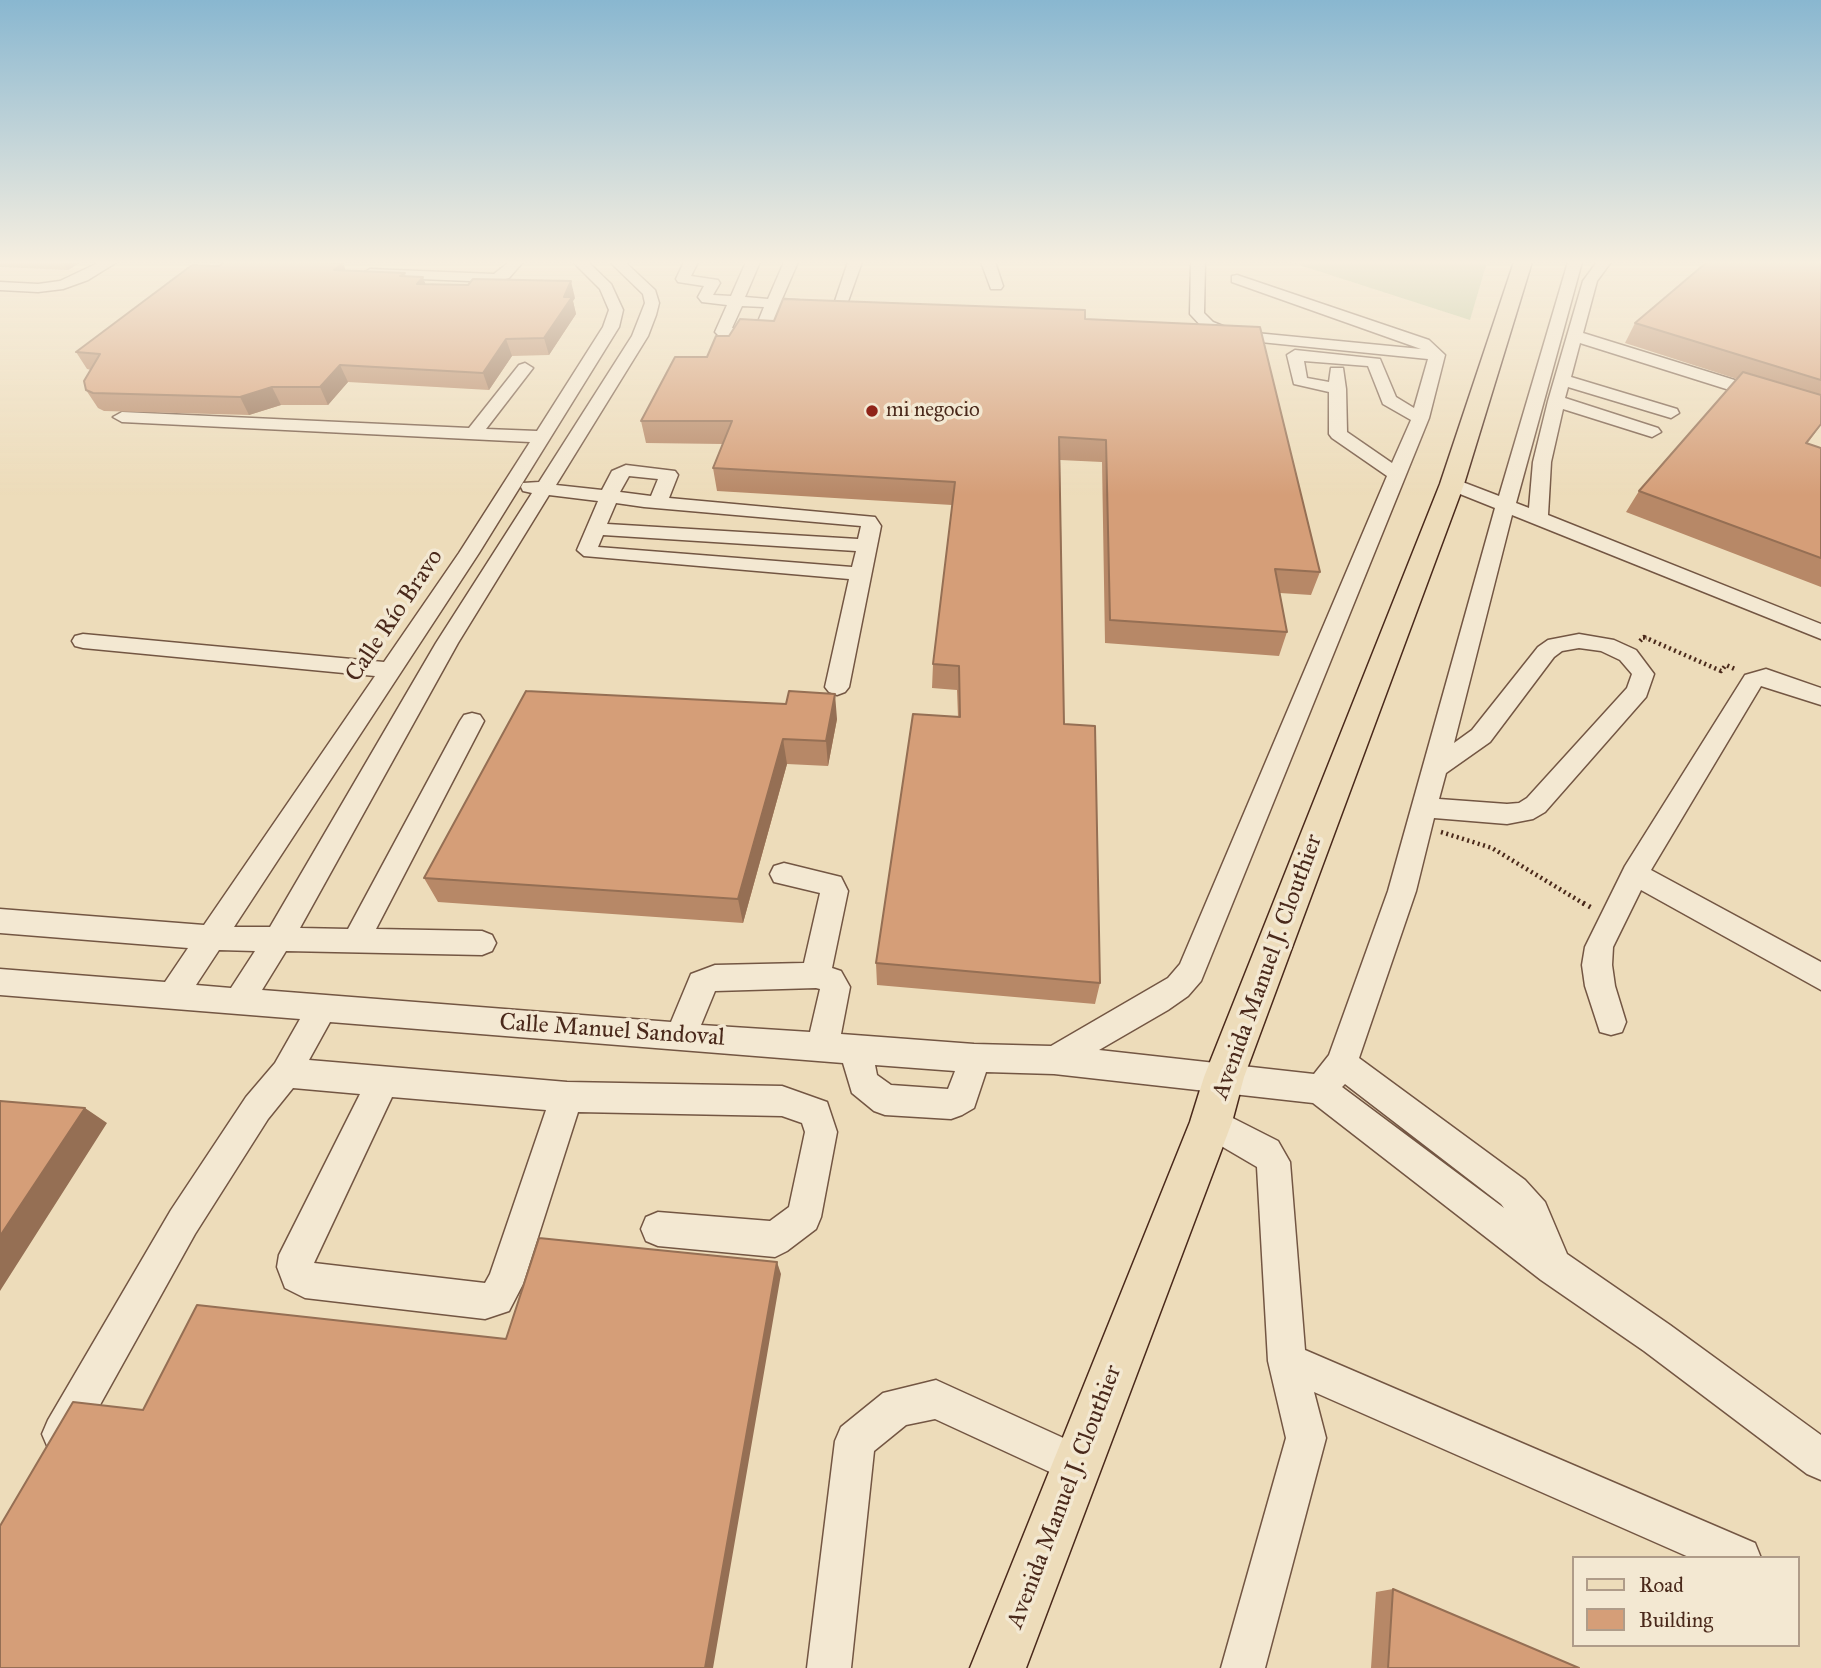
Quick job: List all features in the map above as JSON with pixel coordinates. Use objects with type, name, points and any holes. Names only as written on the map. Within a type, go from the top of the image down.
[{"type":"main road","name":"Avenida Manuel J. Clouthier","points":[[999,1668],[1211,1122],[1224,1077],[1452,484],[1498,340]]},
{"type":"street","name":"Calle Río Bravo","points":[[172,996],[469,553],[603,340]]},
{"type":"street","points":[[239,1001],[278,940],[447,643],[638,340]]},
{"type":"street","points":[[1281,340],[1437,355]]},
{"type":"street","points":[[1415,340],[1424,343],[1437,355]]},
{"type":"street","points":[[1553,340],[1402,891],[1331,1077],[1554,1267],[1657,1338],[1821,1460]]},
{"type":"street","points":[[1538,516],[1542,462],[1574,340]]},
{"type":"street","points":[[1587,340],[1774,398]]},
{"type":"street","points":[[1338,389],[1300,381],[1295,355],[1374,362],[1389,400],[1420,418]]},
{"type":"street","points":[[1054,1059],[1157,1002],[1178,987],[1191,972],[1398,474],[1420,418],[1437,355]]},
{"type":"street","points":[[1336,358],[1338,434],[1398,474]]},
{"type":"street","points":[[474,433],[525,368]]},
{"type":"street","points":[[1564,380],[1671,413]]},
{"type":"street","points":[[1556,401],[1652,432]]},
{"type":"street","points":[[122,417],[542,437]]},
{"type":"street","points":[[658,502],[669,475],[626,470],[618,475],[587,548],[591,552],[861,574]]},
{"type":"street","points":[[1452,484],[1506,503],[1821,632]]},
{"type":"street","points":[[511,487],[546,487],[607,497],[861,518],[868,521],[871,526],[837,687]]},
{"type":"street","points":[[595,529],[867,546]]},
{"type":"street","points":[[469,553],[502,555]]},
{"type":"street","points":[[83,641],[391,670]]},
{"type":"street","points":[[1423,817],[1507,814],[1524,812],[1536,806],[1638,691],[1643,674],[1637,663],[1628,655],[1594,642],[1556,645],[1546,652],[1481,736],[1436,768]]},
{"type":"street","points":[[1611,1022],[1597,965],[1599,947],[1635,874],[1756,678],[1766,677],[1814,694]]},
{"type":"street","points":[[356,940],[472,721]]},
{"type":"street","points":[[784,874],[831,884],[834,891],[816,975]]},
{"type":"street","points":[[1635,874],[1821,977]]},
{"type":"street","points":[[0,921],[212,938],[482,943]]},
{"type":"street","points":[[681,1037],[701,984],[715,978],[816,975],[831,980],[835,987],[823,1046]]},
{"type":"street","name":"Calle Manuel Sandoval","points":[[0,982],[681,1037],[974,1058],[1054,1059],[1224,1077],[1331,1077]]},
{"type":"street","points":[[47,1460],[183,1222],[257,1108],[286,1073],[322,1009]]},
{"type":"street","points":[[856,1049],[863,1083],[885,1100],[951,1104],[963,1097],[974,1058]]},
{"type":"street","points":[[286,1073],[567,1097],[782,1101],[816,1113],[821,1132],[804,1217],[775,1239],[658,1229]]},
{"type":"street","points":[[384,1080],[297,1255],[295,1268],[298,1275],[305,1280],[485,1301],[496,1298],[505,1284],[567,1097]]},
{"type":"street","points":[[1211,1122],[1266,1152],[1273,1163],[1287,1361],[1306,1438],[1243,1668]]},
{"type":"street","points":[[1287,1361],[1735,1556]]},
{"type":"street","points":[[829,1668],[855,1441],[897,1408],[936,1399],[1077,1465]]},
{"type":"path","points":[[1628,655],[1643,637],[1721,671],[1726,665],[1756,678]]},
{"type":"path","points":[[1423,817],[1492,848],[1612,919]]},
{"type":"building","points":[[92,340],[505,340],[483,373],[340,365],[320,387],[272,387],[240,397],[93,393],[86,390],[84,381],[100,354],[76,352]]},
{"type":"building","points":[[714,340],[1263,340],[1320,572],[1275,569],[1287,632],[1110,620],[1106,440],[1059,437],[1064,724],[1095,726],[1100,983],[876,963],[913,714],[960,717],[959,666],[933,664],[955,482],[713,468],[732,421],[641,421],[675,357],[707,357]]},
{"type":"building","points":[[1690,340],[1821,340],[1821,380]]},
{"type":"building","points":[[1743,372],[1821,395],[1821,424],[1806,443],[1821,448],[1821,558],[1639,491]]},
{"type":"building","points":[[526,691],[786,704],[789,691],[835,694],[826,741],[783,739],[738,899],[424,878]]},
{"type":"building","points":[[0,1101],[85,1108],[0,1236]]},
{"type":"building","points":[[539,1238],[777,1262],[705,1668],[0,1668],[0,1526],[73,1402],[143,1410],[197,1305],[506,1339]]},
{"type":"building","points":[[1393,1589],[1579,1668],[1388,1668]]},
{"type":"place","name":"mi negocio","points":[[872,411]]}]
